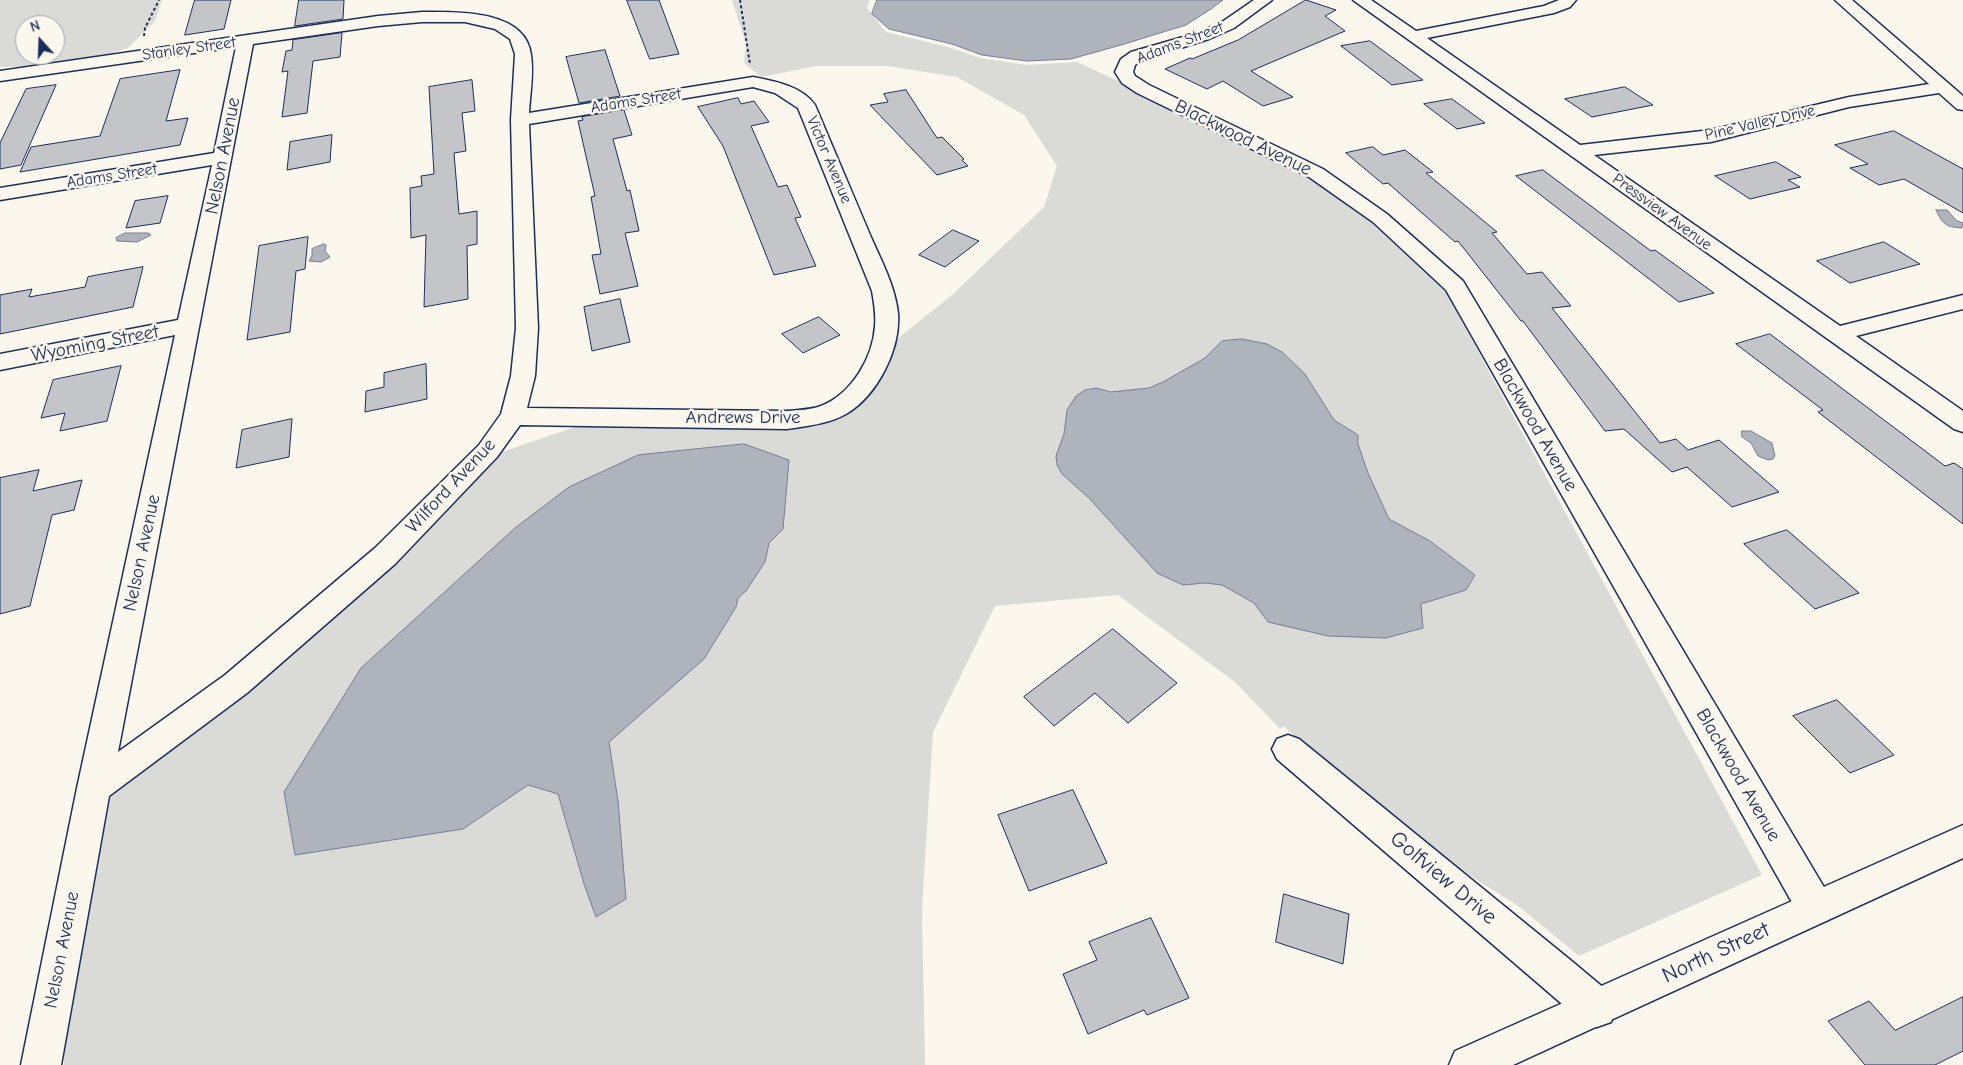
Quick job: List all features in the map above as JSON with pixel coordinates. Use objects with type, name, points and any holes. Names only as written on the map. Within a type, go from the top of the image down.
[{"type":"street","name":"Adams Street","points":[[1124,72],[1127,63],[1137,56],[1203,36],[1228,25],[1264,0]]},
{"type":"street","name":"Pressview Avenue","points":[[1361,0],[1963,423]]},
{"type":"street","points":[[1414,36],[1548,10],[1564,4],[1568,0]]},
{"type":"street","points":[[1843,0],[1963,106]]},
{"type":"street","name":"Stanley Street","points":[[0,76],[245,41],[378,14]]},
{"type":"street","name":"Wilford Avenue","points":[[94,788],[236,684],[385,556],[488,451],[513,416],[523,376],[527,328],[520,120],[523,54],[517,37],[500,24],[465,17],[378,14]]},
{"type":"street","name":"Nelson Avenue","points":[[41,1065],[94,788],[245,41]]},
{"type":"street","name":"Blackwood Avenue","points":[[1124,72],[1128,79],[1143,89],[1316,173],[1380,218],[1455,286],[1815,907]]},
{"type":"street","name":"Adams Street","points":[[520,120],[753,82]]},
{"type":"street","name":"Victor Avenue","points":[[753,82],[778,87],[806,105],[883,291]]},
{"type":"street","name":"Pine Valley Drive","points":[[1577,151],[1711,136],[1849,102],[1942,88]]},
{"type":"street","name":"Adams Street","points":[[0,194],[223,157]]},
{"type":"street","name":"Andrews Drive","points":[[513,416],[787,420],[814,418],[837,408],[857,392],[873,368],[885,337],[887,312],[883,291]]},
{"type":"street","points":[[1836,334],[1963,302]]},
{"type":"street","name":"Wyoming Street","points":[[0,362],[189,325]]},
{"type":"street","name":"Golfview Drive","points":[[1288,749],[1597,1008]]},
{"type":"street","name":"North Street","points":[[1469,1065],[1963,841]]},
{"type":"path","points":[[140,56],[146,28],[159,0]]},
{"type":"path","points":[[740,0],[753,82]]},
{"type":"shaded area","points":[[0,0],[162,0],[155,21],[128,48],[94,59],[65,63],[65,15],[15,15],[15,65],[51,65],[0,67]]},
{"type":"shaded area","points":[[732,0],[870,0],[867,8],[886,32],[948,47],[980,58],[1026,65],[1077,62],[1309,176],[1370,219],[1440,284],[1447,294],[1762,875],[1579,956],[1517,905],[1439,856],[1283,726],[1280,729],[1236,683],[1118,595],[995,606],[933,732],[922,909],[925,1065],[64,1065],[64,1052],[111,792],[394,563],[502,452],[578,426],[786,430],[819,426],[847,414],[868,396],[885,370],[897,339],[952,295],[1044,207],[1057,166],[1024,115],[957,77],[888,66],[816,66],[761,77],[744,63],[746,44]]},
{"type":"shaded area","points":[[877,0],[1223,0],[1186,25],[1071,59],[1027,61],[982,55],[952,44],[889,29],[872,14]]},
{"type":"shaded area","points":[[1936,210],[1947,210],[1957,221],[1963,223],[1962,228],[1945,224]]},
{"type":"shaded area","points":[[125,233],[148,233],[151,235],[137,242],[117,241],[116,238]]},
{"type":"shaded area","points":[[324,244],[326,245],[325,251],[330,257],[321,262],[309,261],[312,256],[312,249]]},
{"type":"shaded area","points":[[1242,339],[1267,344],[1282,352],[1305,374],[1334,420],[1358,435],[1358,444],[1368,473],[1389,519],[1430,541],[1475,575],[1466,590],[1421,604],[1423,628],[1386,638],[1328,636],[1268,622],[1254,603],[1222,585],[1205,583],[1183,585],[1157,573],[1089,498],[1062,474],[1057,465],[1056,456],[1064,434],[1067,410],[1076,396],[1085,390],[1096,388],[1111,392],[1149,388],[1205,358],[1222,341]]},
{"type":"shaded area","points":[[1742,431],[1751,431],[1772,443],[1775,456],[1773,459],[1768,460],[1758,456],[1751,443],[1742,437]]},
{"type":"shaded area","points":[[744,444],[789,460],[783,529],[769,543],[765,562],[746,591],[738,598],[736,607],[704,659],[609,742],[618,801],[626,899],[596,917],[584,884],[558,794],[528,785],[463,829],[295,855],[284,792],[361,668],[515,528],[569,487],[638,455]]},
{"type":"building","points":[[195,0],[231,0],[224,29],[185,35]]},
{"type":"building","points":[[299,0],[344,0],[343,19],[295,26]]},
{"type":"building","points":[[627,0],[659,0],[679,54],[650,59]]},
{"type":"building","points":[[1306,0],[1336,10],[1325,16],[1345,31],[1251,71],[1293,97],[1263,106],[1223,81],[1207,89],[1165,69],[1238,40]]},
{"type":"building","points":[[342,33],[340,57],[313,61],[307,113],[282,117],[288,71],[282,72],[286,51],[292,50],[293,40]]},
{"type":"building","points":[[1370,41],[1423,80],[1392,85],[1341,46]]},
{"type":"building","points":[[605,50],[620,96],[579,103],[566,57]]},
{"type":"building","points":[[180,70],[166,121],[188,118],[180,145],[20,172],[31,147],[100,136],[120,79]]},
{"type":"building","points":[[472,80],[475,111],[462,113],[466,151],[454,153],[459,214],[477,211],[477,244],[467,246],[468,299],[424,307],[426,235],[411,238],[410,188],[422,186],[421,176],[434,174],[429,87]]},
{"type":"building","points":[[56,85],[21,165],[0,169],[0,143],[26,89]]},
{"type":"building","points":[[1625,87],[1653,105],[1592,117],[1565,99]]},
{"type":"building","points":[[906,90],[937,138],[942,137],[964,159],[962,160],[968,166],[937,175],[870,105],[888,102],[884,94]]},
{"type":"building","points":[[738,98],[741,104],[754,101],[769,122],[751,126],[778,187],[787,185],[801,217],[795,218],[816,266],[774,275],[723,146],[698,107]]},
{"type":"building","points":[[1452,99],[1485,123],[1457,129],[1424,104]]},
{"type":"building","points":[[624,110],[632,135],[613,139],[627,191],[630,190],[639,231],[625,233],[638,286],[600,294],[592,255],[601,254],[591,197],[595,196],[578,121],[583,120],[582,117]]},
{"type":"building","points":[[1894,131],[1963,169],[1963,213],[1904,179],[1879,185],[1850,168],[1868,164],[1835,145]]},
{"type":"building","points":[[332,135],[330,162],[287,170],[290,142]]},
{"type":"building","points":[[1373,147],[1383,155],[1405,150],[1433,172],[1426,173],[1497,232],[1492,233],[1527,274],[1542,272],[1571,306],[1552,308],[1660,443],[1676,439],[1688,450],[1719,440],[1779,492],[1732,507],[1687,467],[1672,472],[1624,429],[1605,431],[1523,321],[1521,321],[1458,241],[1455,242],[1388,183],[1383,184],[1346,153]]},
{"type":"building","points":[[1776,162],[1801,177],[1788,180],[1800,187],[1750,199],[1715,176]]},
{"type":"building","points":[[1543,170],[1651,251],[1655,250],[1714,293],[1679,302],[1516,176]]},
{"type":"building","points":[[168,196],[160,223],[126,228],[135,201]]},
{"type":"building","points":[[953,230],[979,241],[945,267],[919,255]]},
{"type":"building","points":[[308,237],[305,269],[296,271],[290,332],[247,340],[259,246]]},
{"type":"building","points":[[1884,242],[1920,264],[1850,283],[1817,261]]},
{"type":"building","points":[[143,267],[133,307],[0,334],[0,295],[32,289],[29,297],[85,287],[88,277]]},
{"type":"building","points":[[620,299],[630,342],[592,351],[584,307]]},
{"type":"building","points":[[819,317],[840,335],[803,353],[782,334]]},
{"type":"building","points":[[1770,334],[1945,466],[1954,463],[1963,469],[1963,524],[1818,412],[1823,410],[1736,344]]},
{"type":"building","points":[[426,364],[427,399],[365,412],[366,391],[384,387],[384,373]]},
{"type":"building","points":[[121,366],[107,421],[60,431],[65,413],[41,418],[53,380]]},
{"type":"building","points":[[292,419],[289,457],[236,468],[242,430]]},
{"type":"building","points":[[39,470],[33,491],[82,480],[74,510],[52,515],[30,606],[0,614],[0,478]]},
{"type":"building","points":[[1787,530],[1859,593],[1815,609],[1744,544]]},
{"type":"building","points":[[1113,629],[1177,683],[1128,723],[1095,693],[1054,726],[1024,697]]},
{"type":"building","points":[[1837,700],[1894,755],[1850,773],[1793,716]]},
{"type":"building","points":[[1073,790],[1107,863],[1029,891],[998,815]]},
{"type":"building","points":[[1284,894],[1349,914],[1343,964],[1276,942]]},
{"type":"building","points":[[1151,918],[1189,998],[1147,1015],[1144,1010],[1088,1034],[1063,974],[1097,960],[1089,942]]},
{"type":"building","points":[[1963,997],[1963,1051],[1935,1065],[1865,1065],[1828,1021],[1869,1001],[1895,1030]]}]
